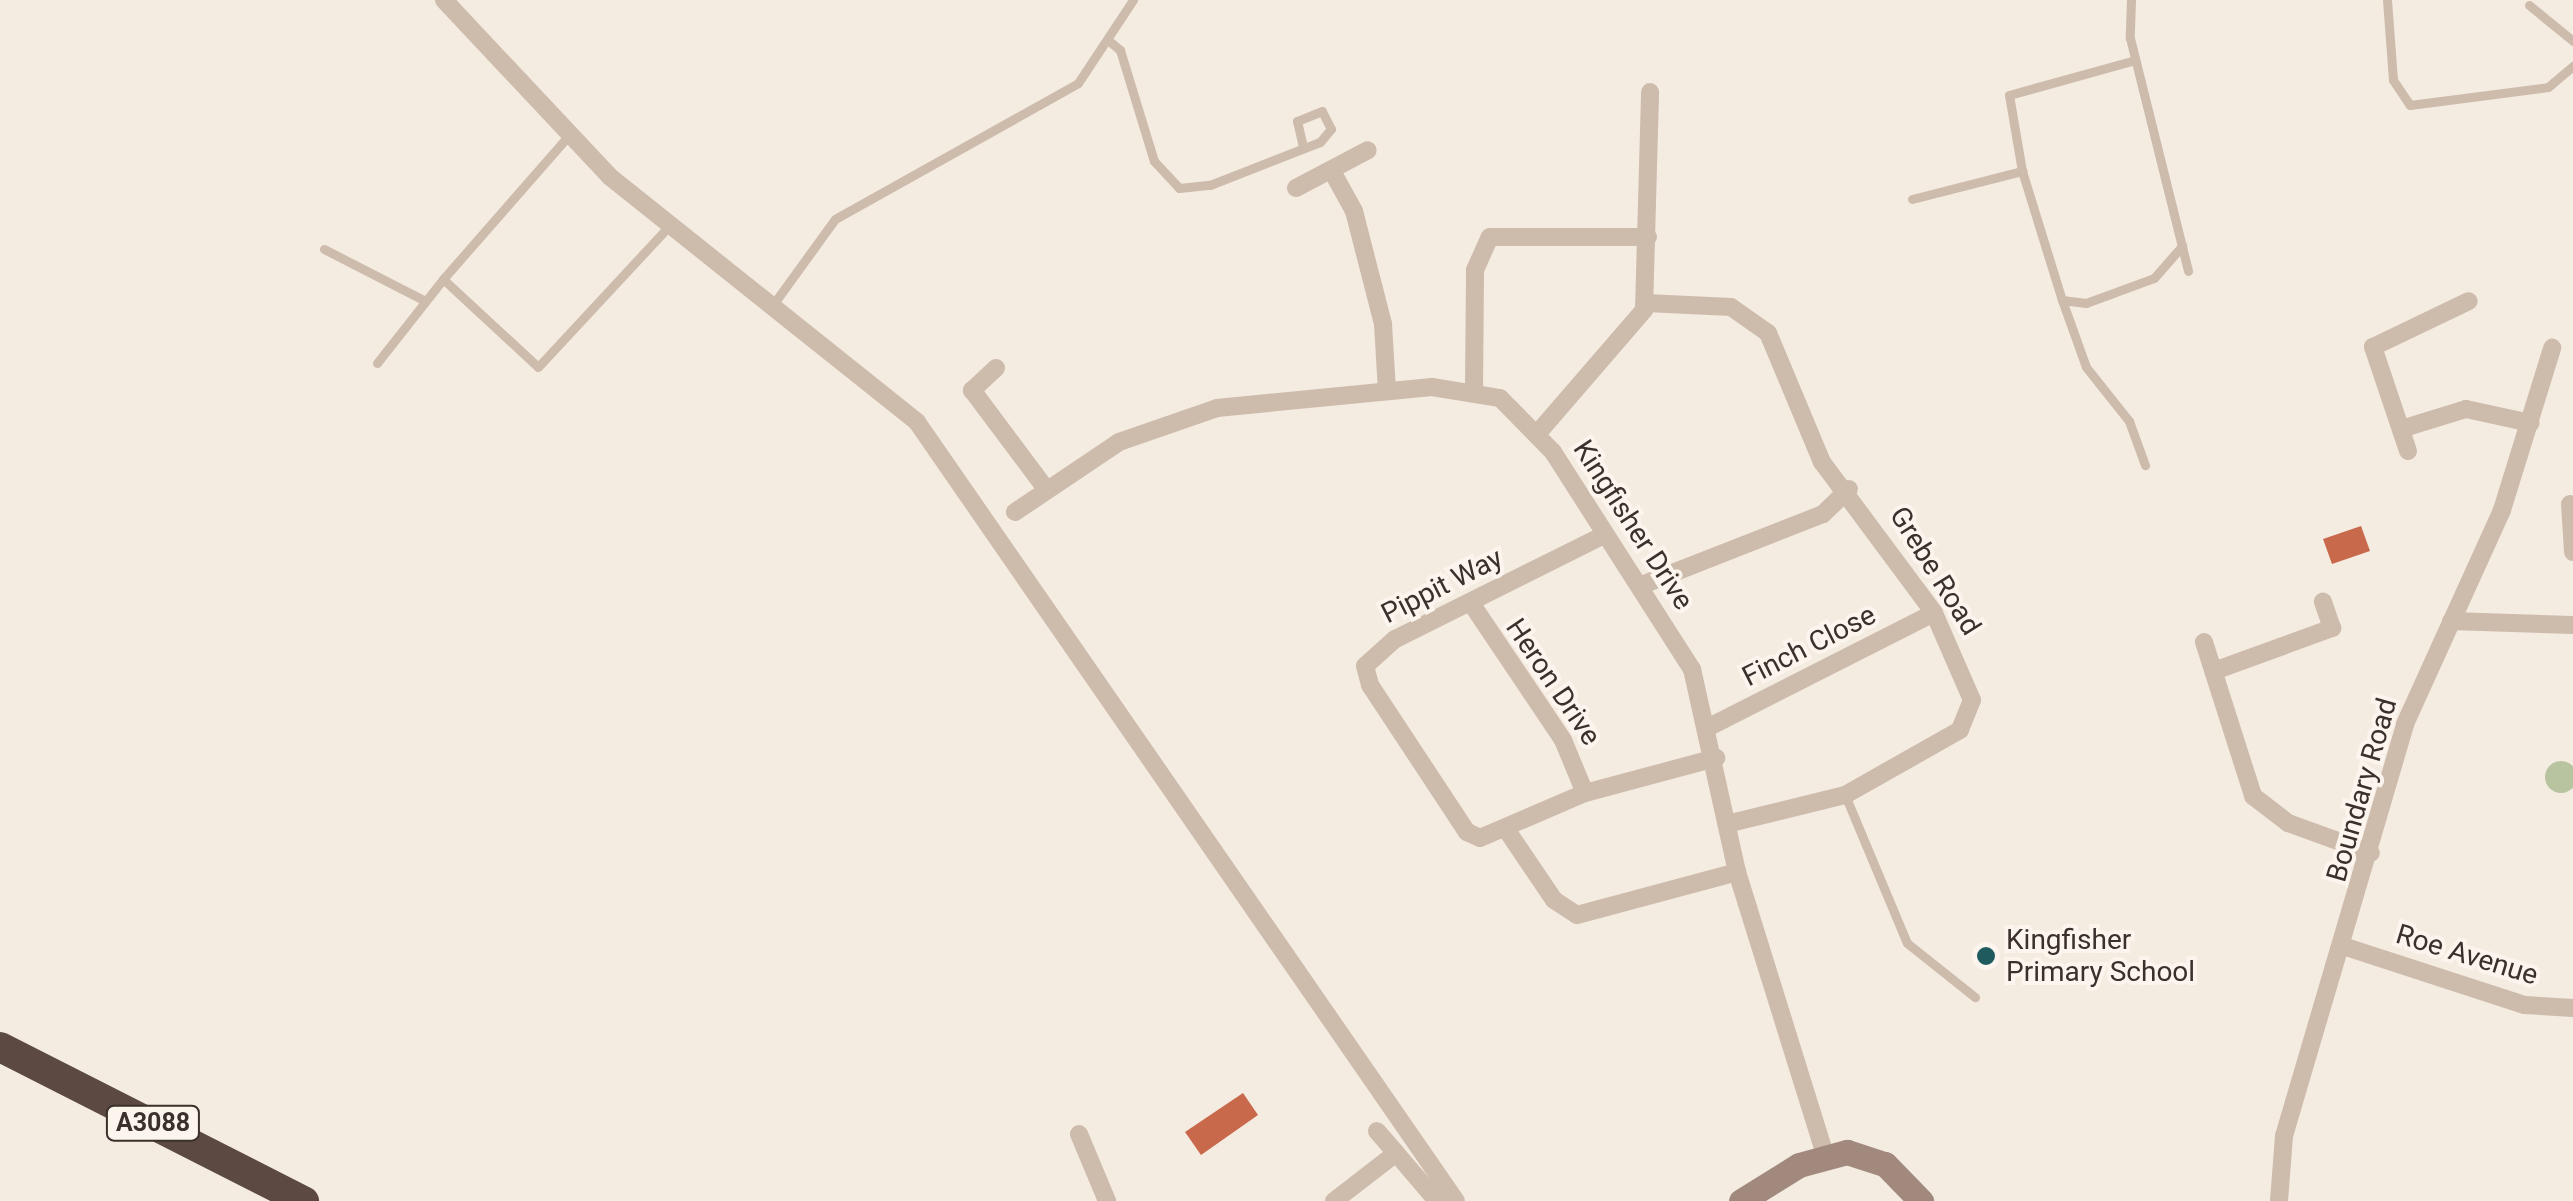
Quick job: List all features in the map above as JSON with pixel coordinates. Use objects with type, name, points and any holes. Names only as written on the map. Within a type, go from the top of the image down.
[{"type":"highway","name":"A3088","points":[[0,1047],[304,1201]]},
{"type":"street","points":[[444,0],[570,134],[668,227],[917,422],[1456,1201]]},
{"type":"street","points":[[1537,434],[1646,303],[1650,92]]},
{"type":"street","points":[[1296,188],[1333,173],[1368,150]]},
{"type":"street","points":[[1333,173],[1354,210],[1383,324],[1386,391]]},
{"type":"street","points":[[1015,512],[1046,489],[1164,421],[1386,391],[1474,389],[1475,270],[1490,236],[1648,237]]},
{"type":"street","points":[[2408,451],[2373,347],[2469,301]]},
{"type":"street","name":"Grebe Road","points":[[1646,303],[1721,305],[1760,323],[1829,473],[1850,489],[1934,613],[1972,700],[1960,730],[1844,795],[1727,824]]},
{"type":"street","name":"Boundary Road","points":[[2279,1201],[2284,1136],[2346,946],[2404,724],[2451,621],[2530,423],[2552,348]]},
{"type":"street","points":[[996,368],[972,390],[1046,489]]},
{"type":"street","name":"Kingfisher Drive","points":[[1474,389],[1500,398],[1537,434],[1602,536],[1642,585],[1692,669],[1716,758],[1737,872],[1824,1155]]},
{"type":"street","points":[[2401,429],[2466,410],[2530,423]]},
{"type":"street","points":[[1642,585],[1824,514],[1850,489]]},
{"type":"street","points":[[2570,504],[2573,552]]},
{"type":"street","name":"Pippit Way","points":[[1508,832],[1467,832],[1365,666],[1396,639],[1602,536]]},
{"type":"street","points":[[2214,671],[2332,628],[2324,602]]},
{"type":"street","name":"Heron Drive","points":[[1470,603],[1562,740],[1585,793]]},
{"type":"street","name":"Finch Close","points":[[1709,727],[1934,613]]},
{"type":"street","points":[[2451,621],[2573,625]]},
{"type":"street","points":[[2204,642],[2253,796],[2288,823],[2370,852]]},
{"type":"street","points":[[1716,758],[1585,793],[1508,832],[1554,900],[1577,914],[1737,872]]},
{"type":"street","name":"Roe Avenue","points":[[2346,946],[2525,1005],[2573,1008]]},
{"type":"street","points":[[1377,1131],[1437,1201]]},
{"type":"street","points":[[1079,1134],[1107,1201]]},
{"type":"street","points":[[1334,1201],[1396,1153]]},
{"type":"street","points":[[1741,1201],[1824,1155],[1885,1164],[1921,1201]]},
{"type":"lane","points":[[772,306],[836,218],[1078,83],[1133,0]]},
{"type":"lane","points":[[2131,0],[2135,60],[2188,271]]},
{"type":"lane","points":[[2387,0],[2393,80],[2410,105],[2548,88],[2573,66]]},
{"type":"lane","points":[[2530,5],[2573,41]]},
{"type":"lane","points":[[1108,40],[1120,50],[1154,161],[1178,188],[1303,148],[1328,137],[1322,111],[1298,120],[1303,148]]},
{"type":"lane","points":[[2135,60],[2009,95],[2022,172],[2086,367],[2129,421],[2145,465]]},
{"type":"lane","points":[[378,363],[443,279],[570,134]]},
{"type":"lane","points":[[1912,198],[2022,172]]},
{"type":"lane","points":[[443,279],[538,366],[668,227]]},
{"type":"lane","points":[[2062,300],[2086,303],[2154,278],[2182,246]]},
{"type":"lane","points":[[324,249],[425,301]]},
{"type":"lane","points":[[1844,795],[1907,943],[1974,997]]},
{"type":"green space","points":[[2561,761],[2572,766],[2577,777],[2572,788],[2561,793],[2550,788],[2545,777],[2550,766]]},
{"type":"building","points":[[2361,526],[2370,551],[2332,564],[2323,539]]},
{"type":"building","points":[[1243,1093],[1258,1115],[1201,1155],[1185,1132]]},
{"type":"place","name":"Kingfisher Primary School","points":[[1986,956]]}]
